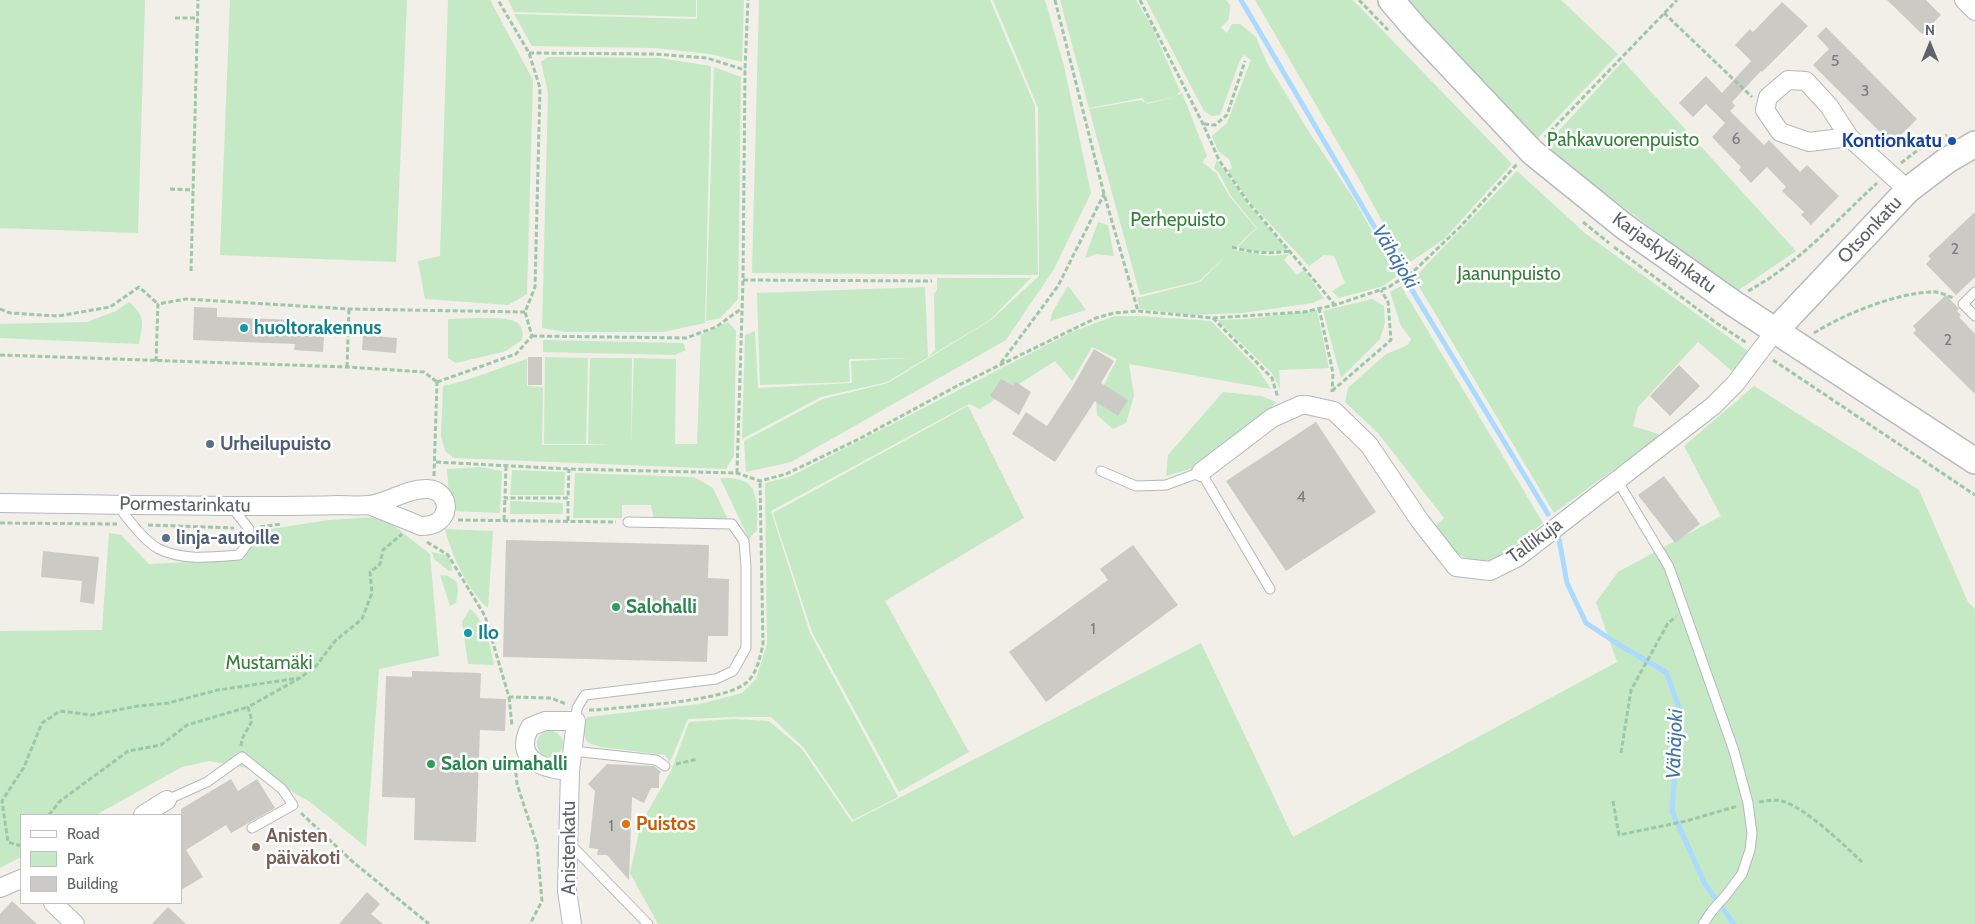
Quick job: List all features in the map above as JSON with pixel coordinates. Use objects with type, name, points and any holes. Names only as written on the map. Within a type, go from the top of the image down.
[{"type":"street","name":"Karjaskylänkatu","points":[[1391,0],[1532,152],[1625,227],[1733,303],[1975,461]]},
{"type":"street","points":[[1964,0],[1975,11]]},
{"type":"street","points":[[1849,137],[1809,142],[1780,132],[1765,110],[1768,97],[1788,80],[1806,82],[1829,106],[1849,137],[1908,190]]},
{"type":"street","name":"Otsonkatu","points":[[1776,330],[1908,190],[1946,161],[1975,144]]},
{"type":"street","name":"Tallikuja","points":[[1201,472],[1272,418],[1308,405],[1334,410],[1369,445],[1420,521],[1456,567],[1490,571],[1518,557],[1713,406],[1734,384],[1776,330]]},
{"type":"street","name":"Pormestarinkatu","points":[[0,503],[230,506],[369,505]]},
{"type":"street","points":[[570,771],[552,770],[534,763],[526,751],[525,737],[530,727],[545,721],[576,715]]},
{"type":"street","name":"Anistenkatu","points":[[572,924],[567,891],[570,771],[576,715]]},
{"type":"street","points":[[145,814],[167,800]]},
{"type":"street","points":[[0,888],[20,879]]},
{"type":"street","points":[[54,904],[75,924]]},
{"type":"lane","points":[[1975,292],[1963,304],[1975,316]]},
{"type":"lane","points":[[1101,471],[1136,486],[1166,485],[1201,472],[1270,589]]},
{"type":"lane","points":[[1617,480],[1669,567],[1734,751],[1748,804],[1752,833],[1750,850],[1742,874],[1703,924]]},
{"type":"lane","points":[[117,504],[130,524],[157,548],[174,555],[210,557],[239,555],[248,543],[249,529],[230,506]]},
{"type":"lane","points":[[576,715],[585,695],[716,679],[733,672],[746,648],[746,567],[744,541],[732,524],[628,522]]},
{"type":"lane","points":[[572,751],[656,760],[665,766]]},
{"type":"lane","points":[[167,800],[207,782],[242,757],[282,789],[293,805],[252,828]]},
{"type":"lane","points":[[568,842],[648,924]]},
{"type":"path","points":[[191,271],[198,0]]},
{"type":"path","points":[[498,0],[529,52],[540,88],[534,287],[525,312],[532,336]]},
{"type":"path","points":[[738,472],[743,280],[745,70],[748,0]]},
{"type":"path","points":[[1055,0],[1104,194],[1138,311]]},
{"type":"path","points":[[1140,0],[1203,124],[1219,160],[1248,202],[1335,305]]},
{"type":"path","points":[[436,462],[570,469],[738,472],[760,481],[786,474],[859,439],[1000,364],[1096,318],[1114,313],[1138,311],[1213,318],[1304,312],[1335,305],[1381,290],[1389,287],[1416,269],[1460,227],[1675,1]]},
{"type":"path","points":[[1664,13],[1765,110]]},
{"type":"path","points":[[175,18],[198,18]]},
{"type":"path","points":[[529,52],[654,54],[698,57],[745,70]]},
{"type":"path","points":[[1203,124],[1215,125],[1227,115],[1245,61]]},
{"type":"path","points":[[1715,322],[1747,291],[1771,278],[1801,255],[1888,172],[1922,147],[1948,134]]},
{"type":"path","points":[[170,189],[194,190]]},
{"type":"path","points":[[1000,364],[1058,286],[1104,194]]},
{"type":"path","points":[[1232,247],[1268,254],[1290,251]]},
{"type":"path","points":[[743,280],[932,281]]},
{"type":"path","points":[[0,309],[10,313],[58,316],[110,308],[139,287],[158,304]]},
{"type":"path","points":[[1332,392],[1391,340],[1388,302],[1381,290]]},
{"type":"path","points":[[1799,345],[1815,332],[1839,319],[1908,295],[1934,291],[1954,298],[1963,304]]},
{"type":"path","points":[[158,304],[186,299],[348,309],[525,312]]},
{"type":"path","points":[[156,361],[158,304]]},
{"type":"path","points":[[1319,308],[1333,373],[1330,410]]},
{"type":"path","points":[[347,366],[348,309]]},
{"type":"path","points":[[437,382],[516,354],[532,336],[686,338],[716,327],[742,309]]},
{"type":"path","points":[[1213,318],[1272,378],[1283,413]]},
{"type":"path","points":[[0,354],[156,361],[347,366],[424,372],[437,382]]},
{"type":"path","points":[[437,382],[436,462],[434,477],[438,481]]},
{"type":"path","points":[[504,520],[506,466]]},
{"type":"path","points":[[568,521],[570,469]]},
{"type":"path","points":[[509,697],[551,698],[576,715],[596,710],[717,696],[747,682],[758,665],[763,644],[760,481]]},
{"type":"path","points":[[505,498],[568,498]]},
{"type":"path","points":[[454,520],[628,522]]},
{"type":"path","points":[[0,523],[6,521],[249,529],[286,523]]},
{"type":"path","points":[[50,814],[59,802],[128,751],[161,745],[187,725],[248,707],[300,678],[316,666],[335,641],[362,619],[372,592],[370,572],[380,564],[383,550],[408,529]]},
{"type":"path","points":[[424,540],[448,555],[485,616],[509,697],[513,736]]},
{"type":"path","points":[[1621,753],[1631,690],[1668,623],[1684,610]]},
{"type":"path","points":[[20,846],[8,842],[2,800],[24,767],[42,723],[60,711],[91,716],[138,706],[168,703],[218,690],[300,678]]},
{"type":"path","points":[[242,757],[242,739],[252,720],[248,707]]},
{"type":"path","points":[[665,766],[698,759]]},
{"type":"path","points":[[515,764],[517,784],[537,845],[538,854],[542,901],[530,924]]},
{"type":"path","points":[[1614,801],[1618,835],[1686,821],[1748,804],[1780,800],[1790,804],[1831,832],[1862,862]]},
{"type":"path","points":[[293,805],[353,862],[428,924]]},
{"type":"green space","points":[[0,0],[145,0],[138,233],[0,228]]},
{"type":"green space","points":[[230,0],[407,0],[396,262],[220,255]]},
{"type":"green space","points":[[448,0],[490,0],[533,80],[527,294],[508,305],[425,299],[418,261],[440,256]]},
{"type":"green space","points":[[508,0],[696,0],[696,17],[514,12]]},
{"type":"green space","points":[[697,0],[744,0],[742,62],[710,54],[655,48],[532,46],[514,14],[697,19]]},
{"type":"green space","points":[[759,0],[990,0],[1035,106],[1038,275],[752,273]]},
{"type":"green space","points":[[993,0],[1045,0],[1064,66],[1091,193],[1054,269],[1006,340],[791,462],[746,472],[744,441],[823,399],[888,383],[991,320],[1039,276],[1038,108]]},
{"type":"green space","name":"Perhepuisto","points":[[1060,0],[1136,0],[1152,27],[1180,91],[1176,96],[1182,93],[1207,156],[1202,162],[1216,173],[1230,197],[1256,228],[1233,250],[1269,256],[1289,254],[1284,260],[1297,275],[1304,270],[1324,298],[1312,303],[1242,313],[1193,315],[1140,309],[1137,298],[1200,282],[1226,256],[1199,281],[1140,295],[1089,109],[1141,100],[1147,104],[1175,97],[1146,103],[1142,98],[1089,108]]},
{"type":"green space","points":[[1146,0],[1226,0],[1230,5],[1229,19],[1221,28],[1227,33],[1232,24],[1240,24],[1256,37],[1267,63],[1309,132],[1354,199],[1397,276],[1383,286],[1339,298],[1332,291],[1345,283],[1334,256],[1324,255],[1309,266],[1250,202],[1228,171],[1232,168],[1229,159],[1218,151],[1212,136],[1227,123],[1251,60],[1244,55],[1240,60],[1220,115],[1212,116],[1204,111]]},
{"type":"green space","points":[[1255,0],[1353,0],[1512,164],[1444,239],[1406,265],[1363,186]]},
{"type":"green space","name":"Pahkavuorenpuisto","points":[[1407,0],[1561,0],[1618,54],[1536,140]]},
{"type":"green space","points":[[548,57],[660,58],[711,66],[705,323],[663,332],[566,332],[542,328],[548,93],[541,62]]},
{"type":"green space","name":"Pahkavuorenpuisto","points":[[1623,61],[1796,251],[1736,292],[1544,147]]},
{"type":"green space","points":[[714,67],[741,77],[738,299],[720,318],[706,321]]},
{"type":"green space","points":[[1217,160],[1248,204],[1287,250],[1262,252],[1238,247],[1257,228],[1231,196],[1219,173],[1214,168]]},
{"type":"green space","name":"Jaanunpuisto","points":[[1517,171],[1586,234],[1749,352],[1732,371],[1698,342],[1638,407],[1633,426],[1661,435],[1554,513],[1414,278]]},
{"type":"green space","points":[[1098,222],[1108,225],[1114,256],[1096,254],[1085,258]]},
{"type":"green space","points":[[937,278],[1031,278],[990,320],[887,382],[821,397],[742,439],[745,335],[755,331],[758,388],[852,383],[851,361],[911,358],[849,359],[850,382],[760,385],[757,293],[925,287],[928,357],[935,350],[934,294],[937,290]]},
{"type":"green space","points":[[1068,286],[1086,310],[1050,321],[1053,311]]},
{"type":"green space","points":[[1401,286],[1543,523],[1497,559],[1476,562],[1455,553],[1435,526],[1444,518],[1378,433],[1345,402],[1348,388],[1386,354],[1408,345],[1411,339],[1401,326],[1390,292]]},
{"type":"green space","points":[[1372,299],[1384,306],[1385,323],[1380,339],[1341,378],[1323,311]]},
{"type":"green space","points":[[129,302],[141,316],[142,331],[139,344],[0,338],[0,324],[87,322],[116,311]]},
{"type":"green space","points":[[1317,310],[1329,368],[1279,370],[1280,389],[1272,373],[1217,320],[1248,319]]},
{"type":"green space","points":[[1115,316],[1211,321],[1258,369],[1271,389],[1129,364],[1134,396],[1126,423],[1113,429],[1097,415],[1096,400],[1117,359],[1092,347],[1072,381],[1055,361],[980,409],[969,404],[771,511],[810,633],[898,797],[853,820],[804,748],[771,717],[688,719],[670,762],[665,755],[601,747],[588,743],[581,730],[587,717],[700,704],[742,693],[756,679],[767,644],[765,483],[789,477],[1074,331]]},
{"type":"green space","points":[[479,318],[516,322],[523,332],[522,340],[506,351],[456,363],[448,358],[448,319]]},
{"type":"green space","points":[[728,322],[736,331],[734,456],[726,469],[454,458],[445,451],[441,436],[443,386],[527,359],[527,386],[543,387],[542,445],[609,445],[588,444],[590,358],[632,358],[631,445],[634,358],[676,359],[675,444],[697,444],[701,335]]},
{"type":"green space","points":[[543,340],[683,343],[686,350],[675,355],[543,352]]},
{"type":"green space","points":[[545,357],[588,358],[586,444],[544,444]]},
{"type":"green space","points":[[1754,386],[1919,490],[1968,602],[1975,609],[1975,924],[658,924],[630,873],[641,823],[671,771],[689,722],[733,719],[769,721],[802,749],[852,822],[1201,643],[1293,837],[1617,662],[1596,602],[1618,572],[1721,516],[1684,446]]},
{"type":"green space","points":[[1223,392],[1261,396],[1276,402],[1267,412],[1197,467],[1166,476],[1168,455]]},
{"type":"green space","points":[[968,406],[1024,518],[885,601],[969,752],[899,792],[812,632],[773,513]]},
{"type":"green space","points":[[480,467],[502,471],[500,513],[450,511],[447,469]]},
{"type":"green space","points":[[512,470],[565,472],[564,495],[510,495]]},
{"type":"green space","points":[[575,473],[694,477],[713,488],[728,520],[654,519],[651,505],[622,505],[622,518],[573,518]]},
{"type":"green space","points":[[720,478],[741,480],[752,488],[755,494],[757,530],[749,539]]},
{"type":"green space","points":[[510,501],[563,503],[563,514],[510,514]]},
{"type":"green space","name":"Mustamäki","points":[[377,517],[394,526],[430,554],[439,656],[379,669],[366,847],[310,802],[253,769],[209,761],[182,767],[98,814],[20,814],[20,858],[0,868],[0,631],[102,630],[109,533],[121,535],[149,564],[244,559],[252,532],[328,520]]},
{"type":"green space","points":[[445,529],[493,531],[488,608],[474,593],[462,572]]},
{"type":"green space","points":[[432,552],[445,555],[450,559],[452,571],[449,571],[434,559]]},
{"type":"green space","points":[[440,575],[448,576],[457,582],[456,603],[450,606]]},
{"type":"green space","points":[[470,609],[484,627],[494,665],[468,664],[462,622]]},
{"type":"green space","points":[[550,731],[559,735],[563,744],[559,753],[550,757],[541,753],[537,744],[541,735]]},
{"type":"building","points":[[1887,0],[1926,0],[1941,15],[1922,34]]},
{"type":"building","points":[[1782,2],[1808,26],[1732,102],[1735,106],[1730,111],[1764,145],[1769,140],[1800,172],[1807,165],[1839,196],[1811,225],[1801,215],[1804,212],[1782,191],[1786,187],[1767,167],[1751,183],[1739,170],[1741,167],[1712,137],[1725,123],[1706,104],[1693,117],[1679,103],[1706,76],[1722,93],[1751,61],[1735,45],[1750,29],[1753,32]]},
{"type":"building","points":[[1826,27],[1917,119],[1892,144],[1813,65],[1829,49],[1817,36]]},
{"type":"building","points":[[1975,212],[1975,277],[1956,295],[1926,264],[1931,259],[1928,256]]},
{"type":"building","points":[[1946,295],[1959,309],[1957,311],[1961,315],[1959,317],[1975,334],[1975,394],[1913,333],[1916,330],[1913,326]]},
{"type":"building","name":"huoltorakennus","points":[[194,307],[217,308],[217,317],[296,320],[295,335],[324,337],[323,352],[294,350],[295,344],[193,340]]},
{"type":"building","name":"huoltorakennus","points":[[363,335],[397,338],[396,353],[362,350]]},
{"type":"building","points":[[1094,349],[1114,361],[1101,383],[1128,400],[1118,416],[1095,401],[1055,462],[1012,434],[1026,412],[1047,426]]},
{"type":"building","points":[[528,357],[542,357],[542,385],[528,385]]},
{"type":"building","points":[[1679,365],[1700,386],[1670,416],[1650,396]]},
{"type":"building","points":[[1001,379],[1013,386],[1016,382],[1031,392],[1019,415],[990,396]]},
{"type":"building","points":[[1316,422],[1376,512],[1286,571],[1226,481]]},
{"type":"building","points":[[1664,476],[1700,524],[1675,543],[1638,495]]},
{"type":"building","name":"Salohalli","points":[[506,540],[709,545],[708,578],[729,579],[728,636],[708,636],[707,662],[503,657]]},
{"type":"building","points":[[1133,545],[1178,605],[1046,702],[1009,652],[1108,580],[1100,569]]},
{"type":"building","points":[[43,551],[99,557],[94,604],[80,602],[82,581],[41,577]]},
{"type":"building","name":"Salon uimahalli","points":[[412,671],[481,673],[480,698],[506,699],[505,731],[480,730],[476,842],[414,840],[415,798],[382,797],[386,676],[412,677]]},
{"type":"building","points":[[607,764],[654,766],[661,772],[659,775],[659,788],[651,788],[644,803],[632,797],[629,880],[607,855],[597,855],[598,849],[589,848],[595,791],[588,784]]},
{"type":"building","name":"Anisten päiväkoti","points":[[231,779],[238,791],[257,779],[275,808],[231,833],[226,825],[186,850],[203,877],[182,889],[181,809]]},
{"type":"building","points":[[367,892],[380,904],[371,914],[383,924],[339,924]]},
{"type":"building","points":[[12,901],[37,924],[0,924],[0,914]]},
{"type":"building","points":[[168,907],[186,924],[152,924]]},
{"type":"waterway","name":"Vähäjoki","points":[[1241,0],[1401,272],[1548,514]]},
{"type":"waterway","name":"Vähäjoki","points":[[1559,539],[1567,583],[1586,623],[1666,672],[1680,710],[1672,811],[1705,884],[1734,924]]},
{"type":"place","name":"Kontionkatu","points":[[1952,141]]},
{"type":"place","name":"huoltorakennus","points":[[244,328]]},
{"type":"place","name":"Urheilupuisto","points":[[210,444]]},
{"type":"place","name":"linja-autoille","points":[[166,538]]},
{"type":"place","name":"Salohalli","points":[[616,607]]},
{"type":"place","name":"Ilo","points":[[468,633]]},
{"type":"place","name":"Salon uimahalli","points":[[431,764]]},
{"type":"place","name":"Puistos","points":[[626,824]]},
{"type":"place","name":"Anisten päiväkoti","points":[[256,847]]}]
